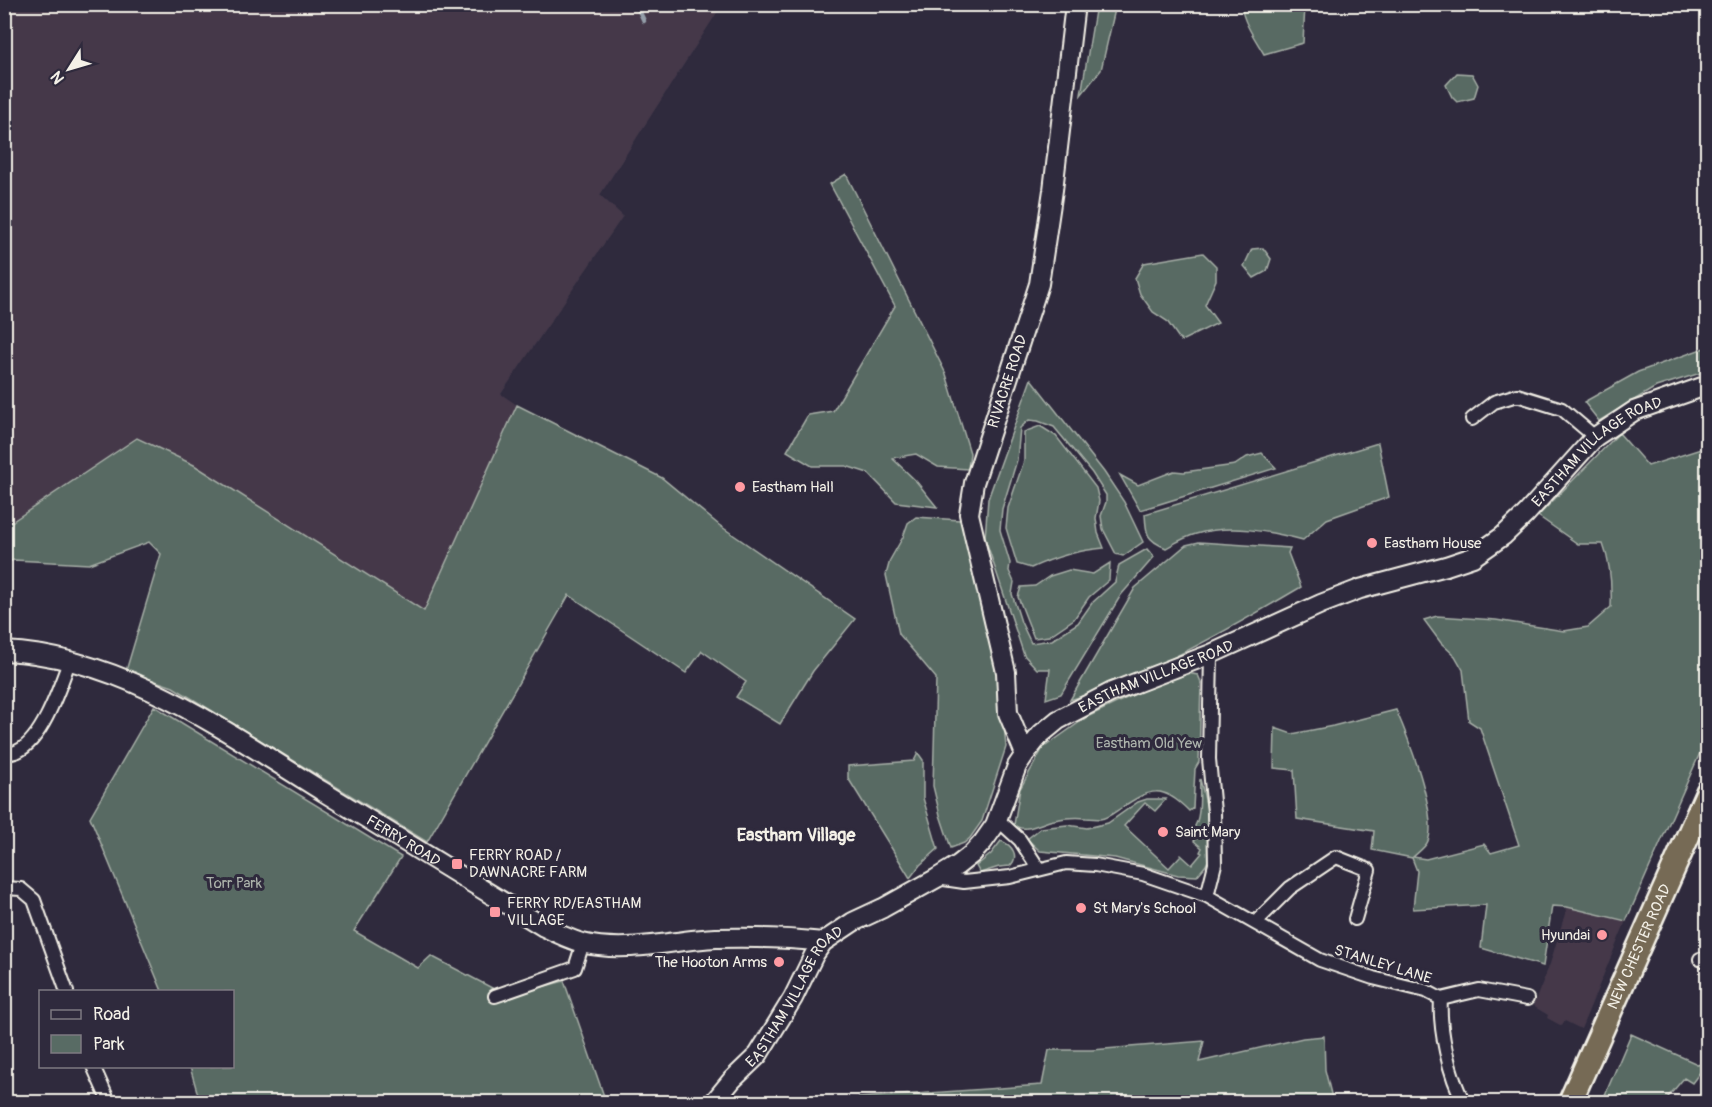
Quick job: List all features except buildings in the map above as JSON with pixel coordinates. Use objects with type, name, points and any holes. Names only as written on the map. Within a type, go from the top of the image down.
[{"type":"highway","name":"NEW CHESTER ROAD","points":[[1570,1102],[1707,791]]},
{"type":"main road","name":"RIVACRE ROAD","points":[[1025,754],[1008,713],[1006,672],[969,514],[974,483],[1039,284],[1053,190],[1075,4]]},
{"type":"main road","name":"EASTHAM VILLAGE ROAD","points":[[714,1102],[732,1080],[758,1055],[793,998],[823,942],[853,922],[883,909],[937,878],[958,865],[978,848],[997,819],[1017,766],[1041,734],[1058,720],[1112,692],[1211,654],[1321,603],[1360,589],[1473,557],[1503,536],[1526,514],[1595,437],[1634,411],[1707,385]]},
{"type":"main road","name":"FERRY ROAD","points":[[4,651],[33,652],[90,667],[149,690],[210,722],[543,927],[583,943],[630,948],[715,938],[785,938],[823,942]]},
{"type":"street","points":[[1472,419],[1494,402],[1518,395],[1562,409],[1595,437]]},
{"type":"street","points":[[1207,896],[1215,864],[1214,812],[1209,759],[1211,654]]},
{"type":"street","points":[[4,754],[18,751],[37,734],[69,662]]},
{"type":"street","points":[[997,819],[1020,840],[1040,870]]},
{"type":"street","points":[[1255,922],[1290,888],[1336,857],[1369,870],[1355,919]]},
{"type":"street","name":"STANLEY LANE","points":[[937,878],[964,882],[1010,877],[1066,863],[1095,865],[1143,874],[1207,896],[1320,960],[1373,978],[1426,991],[1441,999],[1440,1016],[1443,1037],[1459,1093],[1464,1102]]},
{"type":"street","points":[[4,888],[21,889],[33,900],[66,990]]},
{"type":"street","points":[[495,996],[575,968],[583,943]]},
{"type":"street","points":[[1441,999],[1479,990],[1527,999]]},
{"type":"street","points":[[94,1068],[109,1102]]},
{"type":"shaded area","points":[[4,5],[722,5],[600,195],[623,216],[501,394],[517,405],[424,611],[194,465],[6,525],[4,519]]},
{"type":"shaded area","points":[[1567,907],[1626,921],[1581,1029],[1565,1021],[1562,1026],[1547,1018],[1548,1015],[1533,1006],[1550,964]]},
{"type":"green space","points":[[1096,5],[1116,5],[1101,70],[1081,95]]},
{"type":"green space","points":[[1241,5],[1305,5],[1303,43],[1264,54],[1247,24]]},
{"type":"green space","points":[[1457,73],[1472,74],[1478,85],[1474,98],[1457,102],[1452,97],[1446,85]]},
{"type":"green space","points":[[846,174],[946,374],[970,453],[968,469],[938,467],[916,454],[892,458],[916,481],[937,507],[896,502],[868,473],[846,466],[812,466],[787,451],[808,415],[833,411],[895,306],[830,184]]},
{"type":"green space","points":[[1263,248],[1271,259],[1267,271],[1254,278],[1244,266],[1252,249]]},
{"type":"green space","points":[[1203,253],[1216,266],[1216,280],[1205,305],[1218,323],[1181,341],[1167,321],[1153,312],[1140,294],[1135,278],[1144,263]]},
{"type":"green space","points":[[1707,347],[1707,371],[1656,387],[1599,421],[1584,402],[1638,372]]},
{"type":"green space","points":[[1031,379],[1104,472],[1124,502],[1143,542],[1123,556],[1116,554],[1103,529],[1101,516],[1106,495],[1092,473],[1054,427],[1029,420],[1020,428],[1017,460],[1002,509],[1000,530],[1010,563],[1009,571],[1014,582],[1012,594],[1031,643],[1052,640],[1078,623],[1092,603],[1115,582],[1119,565],[1147,549],[1154,557],[1121,595],[1061,694],[1046,699],[1050,669],[1037,669],[1024,655],[985,538],[988,499]]},
{"type":"green space","points":[[517,405],[662,478],[719,525],[855,619],[813,671],[780,724],[736,697],[746,682],[702,651],[686,673],[569,595],[427,842],[173,687],[126,671],[161,554],[149,542],[89,564],[14,560],[5,563],[4,519],[7,525],[137,438],[194,465],[424,611]]},
{"type":"green space","points":[[1040,426],[1056,436],[1096,488],[1099,501],[1096,518],[1098,533],[1104,548],[1066,555],[1031,568],[1017,564],[1006,528],[1008,508],[1024,461],[1024,432]]},
{"type":"green space","points":[[1619,433],[1648,466],[1707,447],[1707,737],[1626,921],[1567,907],[1552,906],[1543,966],[1481,948],[1486,905],[1413,909],[1417,871],[1412,858],[1372,850],[1374,831],[1297,819],[1294,770],[1274,768],[1275,728],[1292,734],[1396,710],[1420,776],[1429,813],[1428,841],[1413,857],[1426,859],[1484,844],[1491,853],[1519,845],[1480,728],[1469,721],[1463,670],[1455,656],[1441,643],[1424,620],[1437,616],[1496,620],[1564,631],[1588,627],[1611,607],[1610,575],[1603,544],[1578,544],[1538,516]]},
{"type":"green space","points":[[1378,443],[1389,497],[1327,519],[1303,540],[1263,532],[1222,529],[1192,535],[1166,548],[1154,542],[1148,535],[1145,514]]},
{"type":"green space","points":[[1262,453],[1276,468],[1140,510],[1120,475],[1138,485],[1174,471],[1184,472],[1235,465],[1247,457]]},
{"type":"green space","points":[[916,517],[960,520],[968,527],[997,651],[1006,747],[982,821],[970,838],[951,848],[933,786],[936,678],[899,634],[886,575],[890,560],[908,523]]},
{"type":"green space","points":[[1199,542],[1290,548],[1288,553],[1301,587],[1217,635],[1159,664],[1070,700],[1135,588],[1186,545]]},
{"type":"green space","points":[[1110,563],[1109,580],[1089,597],[1074,619],[1049,636],[1034,638],[1018,597],[1021,587],[1035,586],[1050,576],[1069,570],[1093,574]]},
{"type":"green space","name":"Eastham Old Yew","points":[[1177,674],[1198,675],[1201,682],[1199,762],[1195,769],[1193,808],[1189,811],[1171,796],[1156,792],[1140,796],[1103,818],[1062,819],[1023,828],[1014,825],[1020,789],[1043,748],[1087,717]]},
{"type":"green space","name":"Torr Park","points":[[154,706],[401,857],[354,931],[418,968],[431,956],[494,989],[496,999],[564,981],[606,1102],[200,1102],[190,1068],[234,1068],[234,990],[162,990],[90,817]]},
{"type":"green space","points":[[918,753],[923,760],[923,798],[938,849],[920,865],[910,878],[848,778],[848,766],[914,761]]},
{"type":"green space","points":[[1200,779],[1209,822],[1210,847],[1206,865],[1197,876],[1178,875],[1115,858],[1040,851],[1027,839],[1041,828],[1067,825],[1087,828],[1108,823],[1138,802],[1147,799],[1166,799],[1155,811],[1145,803],[1124,826],[1169,868],[1181,855],[1192,865],[1202,853],[1200,852],[1202,848],[1194,841],[1199,835],[1193,829],[1199,812]]},
{"type":"green space","points":[[1001,841],[1013,851],[1013,862],[1010,866],[980,873],[976,866],[991,854]]},
{"type":"green space","points":[[1631,1034],[1704,1067],[1692,1083],[1684,1078],[1668,1097],[1671,1099],[1669,1102],[1602,1102]]},
{"type":"green space","points":[[1324,1036],[1325,1070],[1333,1102],[802,1102],[1042,1085],[1049,1050],[1092,1050],[1204,1041],[1199,1062],[1303,1038]]},
{"type":"waterway","points":[[636,4],[644,21]]},
{"type":"place","name":"Eastham Hall","points":[[740,487]]},
{"type":"place","name":"Eastham House","points":[[1372,543]]},
{"type":"place","name":"Saint Mary","points":[[1163,832]]},
{"type":"place","name":"FERRY ROAD / DAWNACRE FARM","points":[[457,864]]},
{"type":"place","name":"St Mary's School","points":[[1081,908]]},
{"type":"place","name":"FERRY RD/EASTHAM VILLAGE","points":[[495,912]]},
{"type":"place","name":"Hyundai","points":[[1602,935]]},
{"type":"place","name":"The Hooton Arms","points":[[779,962]]},
{"type":"district","name":"Eastham Village","points":[[796,835]]}]
